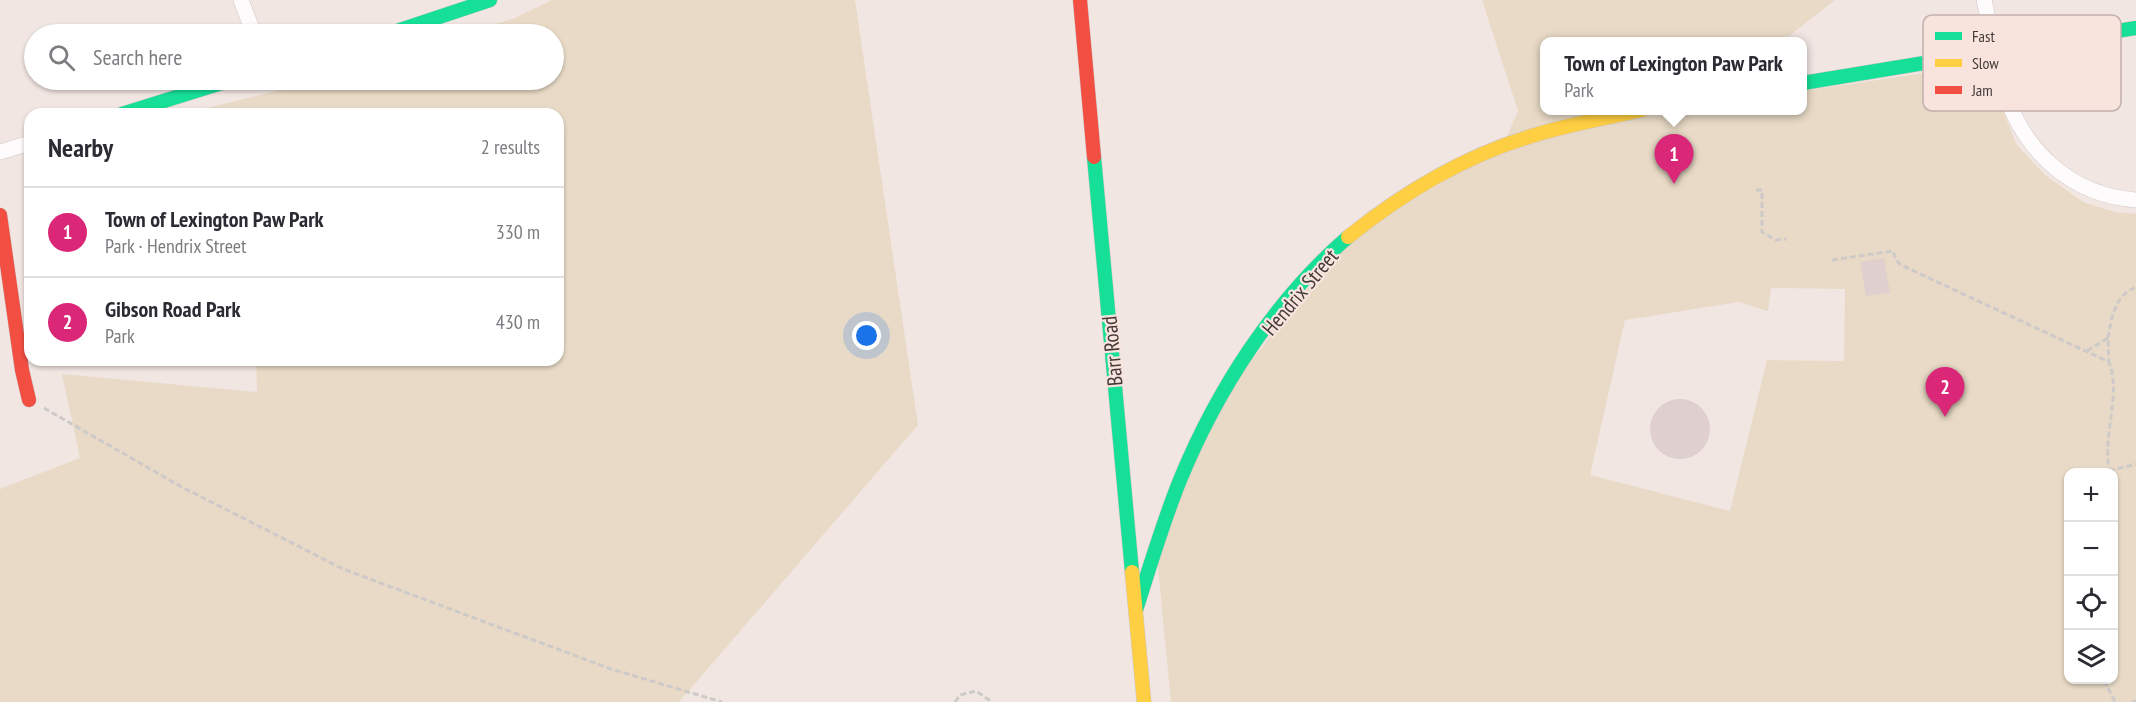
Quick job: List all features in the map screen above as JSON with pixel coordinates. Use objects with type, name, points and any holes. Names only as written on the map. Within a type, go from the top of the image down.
[{"type":"street","points":[[241,0],[250,24]]},
{"type":"street","points":[[418,24],[490,0]]},
{"type":"street","name":"Barr Road","points":[[1080,0],[1144,702]]},
{"type":"street","points":[[1984,0],[1988,15]]},
{"type":"street","points":[[2121,30],[2136,28]]},
{"type":"street","points":[[1807,82],[1923,63]]},
{"type":"street","points":[[141,108],[199,90]]},
{"type":"street","points":[[2014,111],[2020,126],[2042,157],[2065,176],[2091,190],[2114,198],[2136,200]]},
{"type":"street","name":"Hendrix Street","points":[[1136,610],[1169,507],[1188,462],[1217,405],[1251,351],[1311,272],[1346,239],[1388,207],[1472,160],[1516,141],[1562,127],[1622,115]]},
{"type":"street","points":[[0,152],[24,145]]},
{"type":"street","points":[[0,215],[22,370],[29,400]]},
{"type":"path","points":[[1756,190],[1762,190],[1762,232],[1776,240],[1786,239]]},
{"type":"path","points":[[1832,260],[1893,251],[1896,260],[1901,265],[2109,362]]},
{"type":"path","points":[[2109,468],[2108,438],[2112,377],[2108,338],[2115,307],[2121,297],[2136,287]]},
{"type":"path","points":[[2087,351],[2108,338]]},
{"type":"path","points":[[29,400],[180,486],[344,569],[611,669],[722,702]]},
{"type":"path","points":[[2118,469],[2136,464]]},
{"type":"path","points":[[2106,684],[2115,702]]},
{"type":"path","points":[[955,702],[960,695],[976,692],[992,702]]},
{"type":"path","points":[[2132,702],[2136,701]]},
{"type":"shaded area","points":[[552,0],[855,0],[918,425],[679,702],[0,702],[0,489],[80,458],[62,374],[257,392],[256,366],[564,366],[564,108],[207,108],[281,90],[564,90],[564,24],[496,24],[515,18]]},
{"type":"shaded area","points":[[1482,0],[1835,0],[1789,36],[1783,37],[1540,37],[1540,115],[1606,115],[1584,124],[1648,115],[1807,115],[1807,90],[1923,73],[1923,111],[2003,111],[2016,144],[2045,175],[2083,202],[2115,212],[2136,214],[2136,702],[1171,702],[1156,548],[1217,405],[1346,239],[1502,147],[1518,111]],"holes":[[[1771,288],[1845,289],[1844,361],[1767,360],[1730,511],[1590,475],[1625,320],[1739,302],[1768,311]]]},
{"type":"building","points":[[1884,258],[1890,293],[1866,296],[1860,262]]},
{"type":"building","points":[[1680,399],[1701,408],[1710,429],[1701,450],[1680,459],[1659,450],[1650,429],[1659,408]]},
{"type":"traffic: fast","points":[[418,24],[490,0]]},
{"type":"traffic: fast","points":[[2121,30],[2136,28]]},
{"type":"traffic: fast","points":[[1807,82],[1923,63]]},
{"type":"traffic: fast","points":[[141,108],[199,90]]},
{"type":"traffic: fast","points":[[1094,157],[1132,572]]},
{"type":"traffic: fast","points":[[1136,610],[1180,480],[1211,413],[1230,380],[1272,318],[1321,262],[1348,237]]},
{"type":"traffic: slow","points":[[1348,237],[1414,190],[1460,164],[1509,143],[1575,124],[1618,115]]},
{"type":"traffic: slow","points":[[1132,572],[1144,702]]},
{"type":"traffic: jam","points":[[1080,0],[1094,157]]},
{"type":"traffic: jam","points":[[0,215],[22,370],[29,400]]},
{"type":"place","name":"Town of Lexington Paw Park","points":[[1674,184]]},
{"type":"place","name":"Gibson Road Park","points":[[1945,417]]}]
